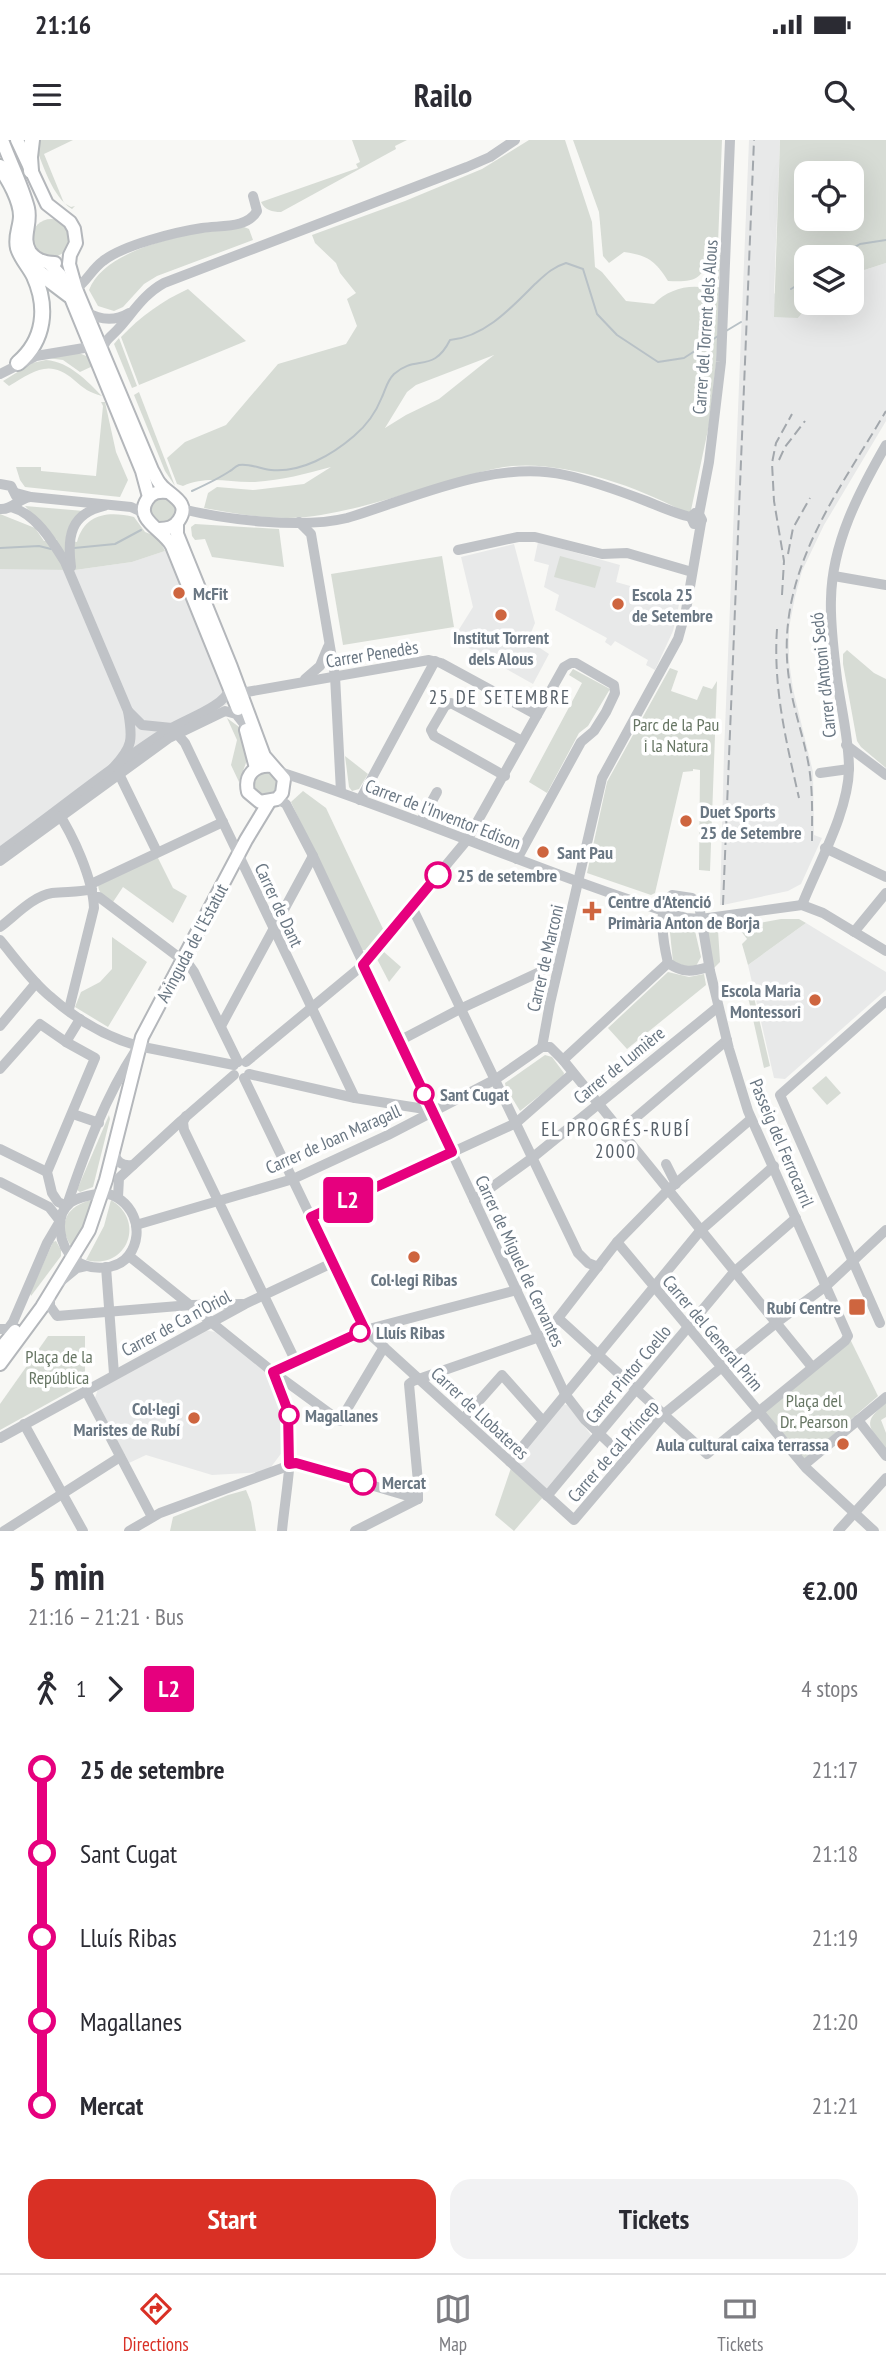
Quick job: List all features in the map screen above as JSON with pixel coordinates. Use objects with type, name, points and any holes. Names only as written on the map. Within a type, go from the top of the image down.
[{"type":"highway","points":[[31,171],[32,140]]},
{"type":"highway","points":[[0,156],[16,178]]},
{"type":"highway","points":[[0,167],[20,209],[17,241],[21,255],[40,293],[42,324],[33,348],[18,363]]},
{"type":"highway","points":[[27,263],[73,292]]},
{"type":"main road","points":[[2,140],[28,207],[30,225],[26,236],[30,251],[41,261],[49,263],[57,263],[70,255]]},
{"type":"main road","points":[[17,140],[47,204],[71,222],[74,229],[76,243],[70,255],[73,292],[142,471],[150,524],[159,529],[172,546],[264,756],[276,769],[284,787],[273,801],[260,802],[252,797],[248,792],[249,775],[256,768],[276,769]]},
{"type":"main road","points":[[30,225],[43,214],[57,214]]},
{"type":"main road","points":[[49,263],[86,312],[95,348],[152,470],[168,492]]},
{"type":"main road","points":[[147,503],[156,492],[168,492],[176,496],[180,517],[177,534],[236,690],[256,768]]},
{"type":"main road","points":[[159,529],[169,528],[180,517]]},
{"type":"main road","name":"Avinguda de l'Estatut","points":[[246,840],[253,806],[252,797]]},
{"type":"main road","name":"Avinguda de l'Estatut","points":[[0,1364],[41,1307],[89,1230],[103,1192],[138,1046],[246,840],[273,801]]},
{"type":"main road","name":"Avinguda de l'Estatut","points":[[0,1349],[35,1305],[50,1291]]},
{"type":"street","points":[[0,374],[41,354],[95,348],[145,295],[164,283],[467,167],[515,140]]},
{"type":"street","name":"Carrer del Torrent dels Alous","points":[[697,518],[714,426],[722,354],[730,140]]},
{"type":"street","points":[[73,292],[102,262],[118,252],[202,228],[222,227],[249,220],[257,211],[253,196]]},
{"type":"street","points":[[86,312],[100,318],[114,319],[134,308]]},
{"type":"street","name":"Carrer d'Antoni Sedó","points":[[802,905],[846,791],[849,769],[836,675],[831,611],[836,556],[859,491],[886,445]]},
{"type":"street","points":[[180,517],[198,514],[323,522],[347,518],[483,477],[519,471],[551,472],[577,478],[697,518]]},
{"type":"street","points":[[0,484],[8,485],[10,503],[52,539],[66,557],[128,711],[132,734],[135,740],[145,745]]},
{"type":"street","points":[[10,503],[31,497],[131,507],[147,503]]},
{"type":"street","points":[[66,557],[74,525],[93,509],[109,505]]},
{"type":"street","name":"Carrer de Marconi","points":[[542,1047],[602,778],[675,647],[684,621],[697,518]]},
{"type":"street","points":[[298,522],[311,534],[335,677],[341,792]]},
{"type":"street","points":[[458,550],[518,537],[535,537],[602,554],[627,554],[692,572]]},
{"type":"street","points":[[834,576],[886,584]]},
{"type":"street","points":[[296,682],[307,678],[318,669],[325,657],[329,640]]},
{"type":"street","points":[[360,800],[435,661]]},
{"type":"street","name":"Carrer Penedès","points":[[236,690],[435,661],[537,715]]},
{"type":"street","points":[[118,1197],[119,1178],[128,1166],[363,965],[467,840],[568,664],[576,663],[616,687],[615,693],[594,731],[581,743],[517,859]]},
{"type":"street","points":[[116,771],[129,767],[172,733],[236,690]]},
{"type":"street","points":[[505,776],[433,736],[431,730],[445,706],[451,703],[522,741]]},
{"type":"street","points":[[0,852],[116,771],[145,745],[225,710],[236,714],[244,724]]},
{"type":"street","points":[[128,711],[142,724],[147,735],[145,745],[129,767]]},
{"type":"street","points":[[142,724],[172,733]]},
{"type":"street","name":"Carrer de Dant","points":[[172,733],[185,743],[310,1009],[355,1098]]},
{"type":"street","points":[[116,771],[126,754],[132,734]]},
{"type":"street","points":[[846,745],[886,775]]},
{"type":"street","name":"Carrer de l'Inventor Edison","points":[[276,769],[422,821],[517,859],[686,918],[701,919],[802,905]]},
{"type":"street","points":[[820,773],[849,769]]},
{"type":"street","points":[[116,771],[157,852]]},
{"type":"street","points":[[284,787],[293,781],[305,780]]},
{"type":"street","points":[[422,821],[438,792]]},
{"type":"street","name":"Carrer de Miguel de Cervantes","points":[[273,801],[286,804],[313,856],[565,1393],[598,1434],[626,1459]]},
{"type":"street","points":[[0,861],[58,813]]},
{"type":"street","points":[[58,813],[92,890],[94,908],[69,1009]]},
{"type":"street","points":[[0,927],[50,894],[92,890],[157,852],[223,822]]},
{"type":"street","points":[[825,848],[886,877]]},
{"type":"street","points":[[221,1026],[313,856]]},
{"type":"street","points":[[92,890],[183,960],[194,972],[365,1330]]},
{"type":"street","points":[[854,932],[886,893]]},
{"type":"street","points":[[701,919],[699,905],[692,898],[677,894],[668,897],[663,910],[665,948],[668,963],[678,969],[691,972],[708,967]]},
{"type":"street","points":[[802,905],[817,910],[886,951]]},
{"type":"street","points":[[412,906],[579,1253],[588,1263],[598,1267]]},
{"type":"street","name":"Passeig del Ferrocarril","points":[[701,919],[708,967],[751,1119],[848,1336],[811,1367]]},
{"type":"street","points":[[0,940],[52,999],[80,1019],[124,1042],[355,1098],[432,1110]]},
{"type":"street","points":[[399,1041],[559,963]]},
{"type":"street","points":[[563,1060],[668,963]]},
{"type":"street","points":[[0,1026],[36,983]]},
{"type":"street","points":[[880,1324],[780,1095],[886,1001]]},
{"type":"street","name":"Carrer de Lumière","points":[[474,1200],[532,1158],[718,1007]]},
{"type":"street","points":[[875,1011],[886,1018]]},
{"type":"street","points":[[66,1042],[80,1019]]},
{"type":"street","points":[[0,1069],[40,1024],[95,1058],[47,1172],[52,1193],[58,1202],[67,1206]]},
{"type":"street","points":[[620,1131],[727,1040]]},
{"type":"street","name":"Avinguda de l'Estatut","points":[[60,1221],[99,1123],[124,1068],[138,1046]]},
{"type":"street","points":[[542,1047],[550,1047],[563,1060],[620,1131],[671,1187],[700,1231],[811,1367],[707,1454],[558,1318]]},
{"type":"street","name":"Carrer de Joan Maragall","points":[[136,1225],[293,1179],[388,1135],[496,1079],[542,1047]]},
{"type":"street","points":[[311,1217],[516,1123],[573,1073]]},
{"type":"street","points":[[73,1114],[99,1123]]},
{"type":"street","points":[[186,1116],[183,1122],[184,1130],[296,1362]]},
{"type":"street","points":[[418,1499],[410,1384],[545,1335],[617,1242],[671,1187],[751,1119]]},
{"type":"street","points":[[168,1133],[184,1130]]},
{"type":"street","points":[[0,1149],[47,1172]]},
{"type":"street","points":[[113,1150],[117,1161],[128,1166]]},
{"type":"street","points":[[666,1164],[671,1187]]},
{"type":"street","points":[[510,1462],[700,1231],[774,1166]]},
{"type":"street","points":[[0,1182],[49,1208],[60,1221],[60,1232],[72,1257],[86,1266],[106,1267],[129,1256],[136,1225],[128,1205],[118,1197],[103,1192],[79,1198],[67,1206],[49,1208]]},
{"type":"street","name":"Carrer Pintor Coello","points":[[547,1496],[734,1272],[796,1218]]},
{"type":"street","points":[[4,1329],[60,1221]]},
{"type":"street","name":"Carrer de cal Príncep","points":[[573,1520],[664,1414],[826,1286],[886,1230]]},
{"type":"street","name":"Carrer del General Prim","points":[[617,1242],[804,1465],[874,1531]]},
{"type":"street","points":[[129,1256],[273,1372],[340,1421],[384,1347]]},
{"type":"street","name":"Carrer de Ca n'Oriol","points":[[0,1438],[245,1304],[332,1262]]},
{"type":"street","name":"Avinguda de l'Estatut","points":[[50,1291],[71,1272],[86,1266]]},
{"type":"street","points":[[106,1267],[114,1374]]},
{"type":"street","points":[[821,1272],[830,1274],[839,1271]]},
{"type":"street","points":[[273,1372],[365,1330],[517,1290]]},
{"type":"street","points":[[50,1291],[50,1306],[57,1316],[109,1314],[191,1305],[245,1304]]},
{"type":"street","name":"Carrer de Llobateres","points":[[365,1330],[573,1520]]},
{"type":"street","points":[[273,1372],[288,1411],[289,1464],[282,1531]]},
{"type":"street","points":[[463,1419],[502,1375],[543,1421]]},
{"type":"street","points":[[86,1391],[152,1517]]},
{"type":"street","points":[[804,1465],[886,1397]]},
{"type":"street","points":[[858,1420],[886,1456]]},
{"type":"street","points":[[24,1424],[83,1531]]},
{"type":"street","points":[[4,1531],[120,1457]]},
{"type":"street","points":[[129,1531],[152,1517],[296,1463],[418,1499]]},
{"type":"street","points":[[838,1531],[886,1478]]},
{"type":"street","points":[[355,1531],[418,1499]]},
{"type":"shaded area","points":[[749,140],[780,140],[774,293],[798,318],[800,315],[864,315],[864,270],[886,263],[886,421],[824,525],[802,571],[789,628],[789,661],[793,689],[813,772],[814,835],[822,838],[801,884],[788,891],[720,905]]},
{"type":"shaded area","name":"Escola 25 de Setembre","points":[[538,542],[620,565],[616,582],[680,600],[673,631],[655,670],[646,665],[648,660],[615,641],[611,646],[605,642],[607,638],[555,610],[559,595],[544,587],[549,565],[534,561]]},
{"type":"shaded area","name":"Institut Torrent dels Alous","points":[[514,544],[535,623],[528,640],[549,654],[533,684],[453,639],[473,607],[461,557]]},
{"type":"shaded area","points":[[172,551],[231,702],[141,751],[0,856],[0,568],[19,566],[75,570],[132,562]]},
{"type":"shaded area","name":"Escola Maria Montessori","points":[[806,923],[886,972],[886,990],[785,1079],[774,1078],[748,965]]},
{"type":"shaded area","name":"Col·legi Maristes de Rubí","points":[[205,1330],[215,1332],[270,1373],[280,1393],[285,1438],[283,1451],[271,1467],[263,1472],[212,1475],[146,1455],[129,1463],[95,1398],[98,1389]]},
{"type":"shaded area","points":[[563,1404],[567,1405],[592,1436],[546,1489],[518,1464],[517,1458]]},
{"type":"green space","points":[[35,140],[73,140],[44,154],[64,202],[49,179]]},
{"type":"green space","points":[[352,140],[407,140],[395,146],[396,149],[281,212],[269,210],[263,205],[261,202],[358,168],[356,164],[360,162]]},
{"type":"green space","points":[[529,140],[565,140],[592,222],[595,267],[626,301],[654,304],[678,289],[706,288],[709,282],[720,288],[716,365],[709,425],[690,515],[650,495],[604,478],[533,466],[488,470],[353,508],[292,518],[247,515],[204,508],[208,493],[217,487],[253,490],[304,484],[331,467],[265,481],[210,480],[183,486],[177,484],[167,458],[185,442],[226,425],[278,364],[346,344],[357,326],[347,299],[356,293],[340,273],[336,263],[315,243],[312,235],[482,169]],"holes":[[[494,355],[439,399],[385,428],[407,392],[416,385]]]},
{"type":"green space","points":[[573,140],[722,140],[718,244],[720,252],[710,256],[700,275],[690,280],[668,281],[650,260],[624,252],[609,263],[603,256],[599,212]]},
{"type":"green space","points":[[780,140],[886,140],[886,263],[864,270],[864,245],[794,245],[794,315],[800,315],[798,318],[774,317]]},
{"type":"green space","points":[[51,219],[65,224],[70,238],[65,252],[51,257],[37,252],[32,238],[37,224]]},
{"type":"green space","points":[[244,227],[249,229],[253,240],[157,276],[144,284],[123,307],[114,311],[98,306],[89,290],[99,274],[134,251],[181,236]]},
{"type":"green space","points":[[721,255],[719,280],[709,276],[708,269],[715,256]]},
{"type":"green space","points":[[188,289],[246,341],[139,385],[121,337],[152,310]]},
{"type":"green space","points":[[119,338],[137,386],[132,388],[114,344]]},
{"type":"green space","points":[[79,353],[91,358],[95,365],[80,372],[63,360],[47,358]]},
{"type":"green space","points":[[46,360],[70,368],[102,396],[87,390],[57,370],[34,372],[9,386],[3,381],[32,363]]},
{"type":"green space","points":[[139,392],[175,486],[165,471],[134,395]]},
{"type":"green space","points":[[101,402],[105,402],[116,452],[128,480],[120,497],[25,487],[16,467],[41,467],[41,471],[96,476],[103,406]]},
{"type":"green space","points":[[162,495],[176,503],[177,515],[169,523],[157,523],[149,512],[152,501]]},
{"type":"green space","points":[[25,506],[84,511],[74,519],[67,535],[66,540],[77,542],[86,525],[99,516],[116,514],[134,517],[145,532],[158,537],[165,551],[132,562],[75,570],[0,569],[0,514],[35,528],[44,541],[57,540]]},
{"type":"green space","points":[[195,524],[279,529],[284,567],[212,557],[205,539],[195,540],[192,536],[191,527]]},
{"type":"green space","points":[[442,556],[454,627],[343,645],[331,574]]},
{"type":"green space","points":[[560,556],[601,567],[595,588],[554,577]]},
{"type":"green space","points":[[847,650],[874,673],[886,679],[886,768],[857,741],[843,664],[843,654]]},
{"type":"green space","name":"Parc de la Pau i la Natura","points":[[670,668],[678,671],[671,691],[697,700],[703,686],[712,689],[717,681],[710,871],[699,870],[700,770],[693,769],[683,772],[655,893],[651,895],[587,873],[607,782]]},
{"type":"green space","points":[[573,669],[610,689],[588,726],[579,733],[547,793],[529,782],[582,683],[569,675]]},
{"type":"green space","points":[[227,718],[239,727],[247,760],[239,782],[231,765],[237,740]]},
{"type":"green space","points":[[345,756],[368,774],[359,789],[352,791],[349,787]]},
{"type":"green space","points":[[266,772],[275,775],[278,784],[275,793],[266,796],[257,793],[254,784],[257,775]]},
{"type":"green space","points":[[303,791],[326,808],[384,931],[368,950],[360,950],[291,802]]},
{"type":"green space","points":[[157,856],[173,888],[187,896],[173,923],[123,887],[113,902],[103,895],[98,885]]},
{"type":"green space","points":[[781,919],[799,919],[806,923],[748,965],[742,944],[747,939],[738,927]]},
{"type":"green space","points":[[669,923],[695,931],[701,957],[696,966],[692,968],[673,962]]},
{"type":"green space","points":[[718,930],[720,962],[714,968],[706,932]]},
{"type":"green space","points":[[112,937],[147,962],[108,1027],[75,1007],[81,992],[100,982],[112,969]]},
{"type":"green space","points":[[384,952],[401,967],[389,982],[377,959]]},
{"type":"green space","points":[[668,972],[689,977],[704,974],[706,985],[627,1049],[608,1028]]},
{"type":"green space","points":[[753,993],[770,1066],[764,1068],[748,997]]},
{"type":"green space","points":[[545,1055],[552,1057],[564,1073],[563,1077],[520,1111],[505,1083]]},
{"type":"green space","points":[[826,1076],[841,1093],[827,1105],[812,1088]]},
{"type":"green space","points":[[109,1115],[93,1187],[80,1192],[77,1190]]},
{"type":"green space","points":[[92,1200],[82,1229],[71,1246],[65,1230],[67,1216],[76,1206]]},
{"type":"green space","points":[[111,1200],[122,1209],[128,1220],[127,1242],[121,1252],[112,1258],[86,1260],[104,1226]]},
{"type":"green space","points":[[56,1241],[61,1256],[31,1296],[53,1242]]},
{"type":"green space","name":"Plaça de la República","points":[[48,1336],[85,1336],[85,1383],[0,1430],[0,1404]]},
{"type":"green space","name":"Plaça del Dr. Pearson","points":[[850,1339],[878,1396],[804,1460],[762,1411]]},
{"type":"green space","points":[[886,1403],[886,1417],[881,1420],[886,1433],[886,1449],[870,1425],[873,1416]]},
{"type":"green space","points":[[511,1468],[543,1497],[514,1531],[495,1515]]},
{"type":"green space","points":[[246,1490],[256,1531],[170,1531],[173,1517]]},
{"type":"waterway","points":[[858,245],[886,240]]},
{"type":"waterway","points":[[192,491],[239,465],[271,470],[294,469],[326,456],[367,423],[394,374],[402,368],[437,357],[450,340],[475,333],[497,320],[546,274],[566,263],[583,269],[597,314],[617,335],[658,362],[684,358],[718,336]]},
{"type":"waterway","points":[[726,331],[741,322]]},
{"type":"waterway","points":[[74,548],[115,544],[141,530]]},
{"type":"waterway","points":[[0,548],[39,546],[51,549]]},
{"type":"railway","points":[[723,905],[754,140]]},
{"type":"railway","points":[[812,841],[809,767],[789,679],[787,641],[791,605],[800,570],[829,505],[886,411]]},
{"type":"railway","points":[[782,595],[784,561],[774,501],[772,463],[776,443],[792,414]]},
{"type":"railway","points":[[779,460],[785,447],[805,421]]},
{"type":"railway","points":[[788,554],[793,528],[810,498]]},
{"type":"railway","points":[[777,629],[779,693],[799,798]]},
{"type":"bus line","name":"L2","points":[[363,1482],[296,1463],[289,1464],[288,1411],[273,1372],[365,1330],[311,1217],[452,1152],[363,965],[438,875]]},
{"type":"place","name":"McFit","points":[[179,593]]},
{"type":"place","name":"Escola 25 de Setembre","points":[[618,604]]},
{"type":"place","name":"Institut Torrent dels Alous","points":[[501,615]]},
{"type":"place","name":"Duet Sports 25 de Setembre","points":[[686,821]]},
{"type":"place","name":"Sant Pau","points":[[543,852]]},
{"type":"place","name":"25 de setembre","points":[[438,875]]},
{"type":"place","name":"Centre d'Atenció Primària Anton de Borja","points":[[592,911]]},
{"type":"place","name":"Escola Maria Montessori","points":[[815,1000]]},
{"type":"place","name":"Sant Cugat","points":[[424,1094]]},
{"type":"place","name":"Col·legi Ribas","points":[[414,1257]]},
{"type":"place","name":"Rubí Centre","points":[[857,1307]]},
{"type":"place","name":"Lluís Ribas","points":[[360,1332]]},
{"type":"place","name":"Magallanes","points":[[289,1415]]},
{"type":"place","name":"Col·legi Maristes de Rubí","points":[[194,1418]]},
{"type":"place","name":"Aula cultural caixa terrassa","points":[[843,1444]]},
{"type":"place","name":"Mercat","points":[[363,1482]]},
{"type":"district","name":"25 DE SETEMBRE","points":[[500,697]]},
{"type":"district","name":"EL PROGRÉS-RUBÍ 2000","points":[[616,1140]]}]
